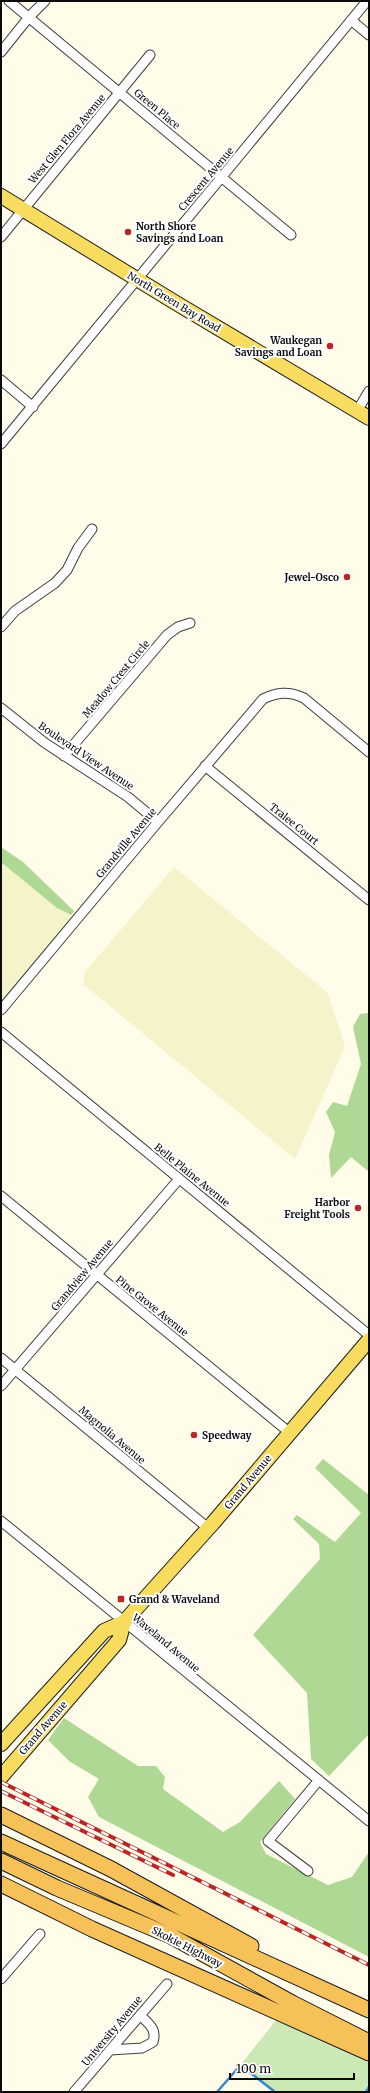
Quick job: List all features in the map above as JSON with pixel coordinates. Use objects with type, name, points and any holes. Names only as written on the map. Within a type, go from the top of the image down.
[{"type":"highway","points":[[1,1814],[111,1869],[347,1999]]},
{"type":"highway","points":[[1,1827],[40,1834]]},
{"type":"highway","name":"Skokie Highway","points":[[1,1842],[70,1876],[369,2010]]},
{"type":"highway","name":"Skokie Highway","points":[[1,1861],[57,1888],[171,1936],[292,2003],[369,2042]]},
{"type":"highway","points":[[1,1884],[92,1929],[369,2053]]},
{"type":"main road","name":"North Green Bay Road","points":[[1,196],[137,280],[363,414]]},
{"type":"main road","name":"Grand Avenue","points":[[1,1744],[104,1631],[124,1622],[208,1528],[369,1340]]},
{"type":"main road","name":"Grand Avenue","points":[[1,1777],[119,1640],[124,1622]]},
{"type":"street","name":"Green Place","points":[[9,1],[291,234]]},
{"type":"street","points":[[1,52],[29,17],[45,1]]},
{"type":"street","name":"Crescent Avenue","points":[[1,444],[367,1]]},
{"type":"street","points":[[351,20],[369,34]]},
{"type":"street","name":"West Glen Flora Avenue","points":[[1,237],[150,55]]},
{"type":"street","points":[[1,380],[33,407]]},
{"type":"street","points":[[363,414],[369,391]]},
{"type":"street","points":[[1,627],[20,607],[55,583],[67,570],[78,548],[92,529]]},
{"type":"street","name":"Meadow Crest Circle","points":[[64,756],[167,635],[178,627],[190,623]]},
{"type":"street","name":"Grandville Avenue","points":[[1,1010],[205,766],[260,703],[272,695],[284,693],[304,698],[369,752]]},
{"type":"street","name":"Boulevard View Avenue","points":[[1,708],[64,756],[128,797],[158,822]]},
{"type":"street","name":"Tralee Court","points":[[205,766],[369,900]]},
{"type":"street","name":"Belle Plaine Avenue","points":[[1,1032],[369,1335]]},
{"type":"street","name":"Grandview Avenue","points":[[1,1386],[179,1179]]},
{"type":"street","name":"Pine Grove Avenue","points":[[1,1196],[290,1433]]},
{"type":"street","name":"Magnolia Avenue","points":[[1,1358],[208,1528]]},
{"type":"street","name":"Waveland Avenue","points":[[1,1521],[369,1821]]},
{"type":"street","points":[[308,1871],[268,1842],[318,1780]]},
{"type":"street","points":[[1,1979],[40,1934]]},
{"type":"street","name":"University Avenue","points":[[74,2092],[166,1984]]},
{"type":"street","points":[[110,2050],[142,2048],[153,2042],[155,2034],[153,2028],[140,2015]]},
{"type":"green space","points":[[1,847],[23,862],[74,911],[71,915],[57,908],[1,862]]},
{"type":"green space","points":[[1,862],[72,918],[1,1002]]},
{"type":"green space","points":[[174,867],[328,993],[345,1047],[295,1159],[83,984],[85,972]]},
{"type":"green space","points":[[369,1013],[369,1172],[351,1157],[331,1178],[329,1155],[335,1132],[326,1112],[333,1102],[347,1106],[361,1064],[353,1027],[360,1014]]},
{"type":"green space","points":[[323,1459],[369,1495],[369,1734],[329,1776],[311,1759],[307,1693],[253,1635],[320,1559],[319,1544],[293,1519],[297,1515],[335,1542],[361,1513],[315,1468]]},
{"type":"green space","points":[[64,1718],[138,1766],[156,1766],[165,1777],[163,1789],[223,1832],[240,1822],[279,1781],[295,1799],[260,1842],[266,1854],[328,1885],[352,1877],[369,1852],[369,1957],[99,1817],[88,1797],[99,1779],[69,1761],[48,1740]]},
{"type":"green space","points":[[277,2019],[369,2060],[369,2087],[366,2092],[275,2092],[243,2067],[238,2068]]},
{"type":"waterway","points":[[217,2092],[238,2068],[243,2067],[275,2092]]},
{"type":"waterway","points":[[366,2092],[369,2087]]},
{"type":"railway","points":[[1,1782],[369,1965]]},
{"type":"railway","points":[[1,1791],[173,1875]]},
{"type":"place","name":"North Shore Savings and Loan","points":[[128,232]]},
{"type":"place","name":"Waukegan Savings and Loan","points":[[330,346]]},
{"type":"place","name":"Jewel-Osco","points":[[347,577]]},
{"type":"place","name":"Harbor Freight Tools","points":[[358,1208]]},
{"type":"place","name":"Speedway","points":[[194,1435]]},
{"type":"place","name":"Grand & Waveland","points":[[121,1599]]}]
